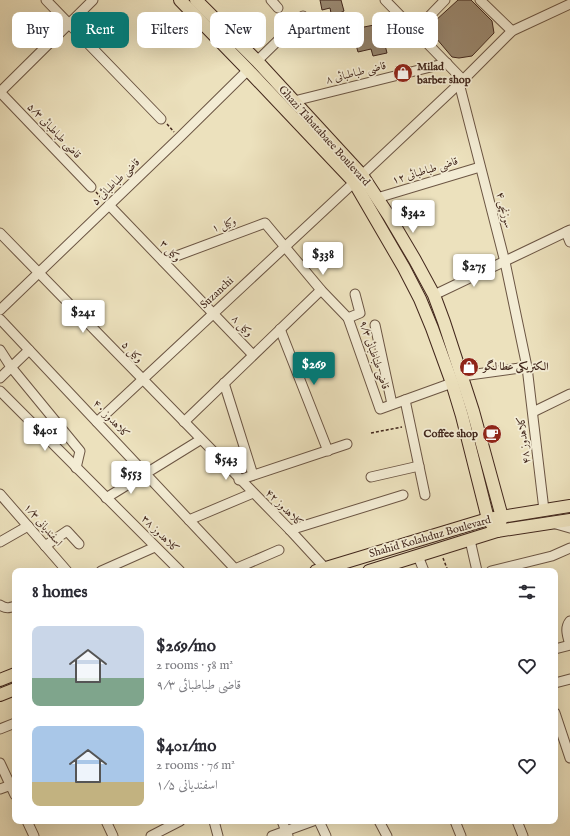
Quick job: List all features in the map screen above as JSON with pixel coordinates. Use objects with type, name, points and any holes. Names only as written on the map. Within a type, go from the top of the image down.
[{"type":"main road","name":"Ghazi Tabatabaee Boulevard","points":[[180,0],[294,101],[358,179],[420,299],[457,380],[473,410],[502,517]]},
{"type":"main road","name":"Ghazi Tabatabaee Boulevard","points":[[196,0],[253,66],[377,198],[415,260],[434,295],[444,322],[457,380],[462,416],[488,519],[497,531]]},
{"type":"main road","name":"Shahid Kolahduz Boulevard","points":[[328,568],[488,519],[570,506]]},
{"type":"main road","points":[[497,531],[502,517]]},
{"type":"main road","name":"Shahid Kolahduz Boulevard","points":[[379,568],[497,531],[570,520]]},
{"type":"main road","points":[[5,676],[8,691]]},
{"type":"street","points":[[46,0],[161,119]]},
{"type":"street","points":[[0,92],[93,0]]},
{"type":"street","points":[[271,0],[278,8]]},
{"type":"street","points":[[385,0],[397,12]]},
{"type":"street","points":[[433,12],[445,0]]},
{"type":"street","points":[[480,0],[512,31]]},
{"type":"street","name":"Suzanchi","points":[[97,422],[461,82],[512,31],[570,4]]},
{"type":"street","name":"قاضی طباطبائی ۵","points":[[0,310],[274,44]]},
{"type":"street","points":[[432,48],[447,63],[461,82]]},
{"type":"street","name":"قاضی طباطبائی ۸","points":[[294,101],[447,63]]},
{"type":"street","name":"سوزنچی ۴","points":[[461,82],[480,167],[504,262],[527,367]]},
{"type":"street","name":"قاضی طباطبائی ۵/۳","points":[[0,92],[91,187]]},
{"type":"street","name":"قاضی طباطبائی ۱۲","points":[[377,198],[480,167]]},
{"type":"street","name":"وکيل ۳","points":[[109,205],[213,314]]},
{"type":"street","name":"وکيل ۱","points":[[163,261],[266,223],[285,247]]},
{"type":"street","points":[[434,295],[568,231],[570,242]]},
{"type":"street","name":"وکيل ۵","points":[[0,234],[142,379]]},
{"type":"street","points":[[285,247],[321,290],[348,318]]},
{"type":"street","points":[[184,422],[321,290]]},
{"type":"street","name":"قاضی طباطبائی ۹/۳","points":[[355,294],[360,313],[348,318],[380,408],[392,404]]},
{"type":"street","name":"وکيل ۸","points":[[213,314],[253,355]]},
{"type":"street","name":"کلاهدوز ۴۰","points":[[0,319],[234,568]]},
{"type":"street","points":[[375,325],[392,404],[457,380],[527,367]]},
{"type":"street","points":[[280,329],[328,451]]},
{"type":"street","points":[[0,350],[10,368],[80,451],[76,468]]},
{"type":"street","points":[[0,378],[29,350]]},
{"type":"street","name":"کلاهدوز ۴۸","points":[[527,367],[544,510]]},
{"type":"street","name":"کلاهدوز ۴۲","points":[[142,379],[239,480],[290,530],[319,568]]},
{"type":"street","points":[[224,383],[253,475]]},
{"type":"street","name":"کلاهدوز ۳۸","points":[[0,391],[177,568]]},
{"type":"street","points":[[533,412],[570,394]]},
{"type":"street","points":[[405,400],[425,495]]},
{"type":"street","points":[[106,498],[200,440]]},
{"type":"street","points":[[239,480],[347,444]]},
{"type":"street","points":[[371,478],[419,466]]},
{"type":"street","points":[[189,520],[253,493]]},
{"type":"street","name":"اسفندیانی ۱/۳","points":[[0,494],[64,568]]},
{"type":"street","points":[[290,530],[403,495]]},
{"type":"street","points":[[552,523],[570,528]]},
{"type":"street","points":[[0,542],[28,526]]},
{"type":"street","points":[[45,546],[67,531],[79,544]]},
{"type":"street","points":[[470,540],[476,568]]},
{"type":"street","points":[[107,568],[155,547]]},
{"type":"street","points":[[524,567],[570,548]]},
{"type":"street","points":[[240,568],[279,550]]},
{"type":"street","points":[[418,556],[423,568]]},
{"type":"street","points":[[0,605],[4,608],[12,607]]},
{"type":"street","points":[[558,648],[570,645],[567,625],[570,621]]},
{"type":"street","points":[[558,682],[570,679]]},
{"type":"street","points":[[558,722],[570,758]]},
{"type":"street","points":[[0,729],[12,724]]},
{"type":"street","points":[[0,762],[12,789]]},
{"type":"street","points":[[0,789],[10,785]]},
{"type":"street","points":[[28,824],[34,836]]},
{"type":"street","points":[[107,824],[113,836]]},
{"type":"street","points":[[151,836],[174,824]]},
{"type":"street","points":[[215,824],[218,836]]},
{"type":"street","points":[[272,836],[287,833],[306,824]]},
{"type":"street","points":[[320,824],[326,836]]},
{"type":"street","points":[[381,824],[387,836]]},
{"type":"street","points":[[456,824],[461,836]]},
{"type":"street","points":[[518,824],[523,836]]},
{"type":"path","points":[[278,8],[282,12]]},
{"type":"path","points":[[161,119],[180,137]]},
{"type":"path","points":[[91,187],[109,205]]},
{"type":"path","points":[[371,433],[410,425]]},
{"type":"path","points":[[440,549],[447,568]]},
{"type":"building","points":[[320,0],[341,0],[344,11],[331,12],[330,8],[322,10]]},
{"type":"building","points":[[458,0],[471,0],[492,21],[494,33],[472,56],[459,58],[452,57],[438,40],[438,18]]},
{"type":"building","points":[[372,25],[372,48],[386,48],[387,53],[373,56],[371,49],[358,52],[357,48],[364,48],[364,27]]},
{"type":"place","name":"Milad barber shop","points":[[403,73]]},
{"type":"place","name":"الکتریکی عطا لگو","points":[[469,367]]},
{"type":"place","name":"Coffee shop","points":[[492,434]]}]
